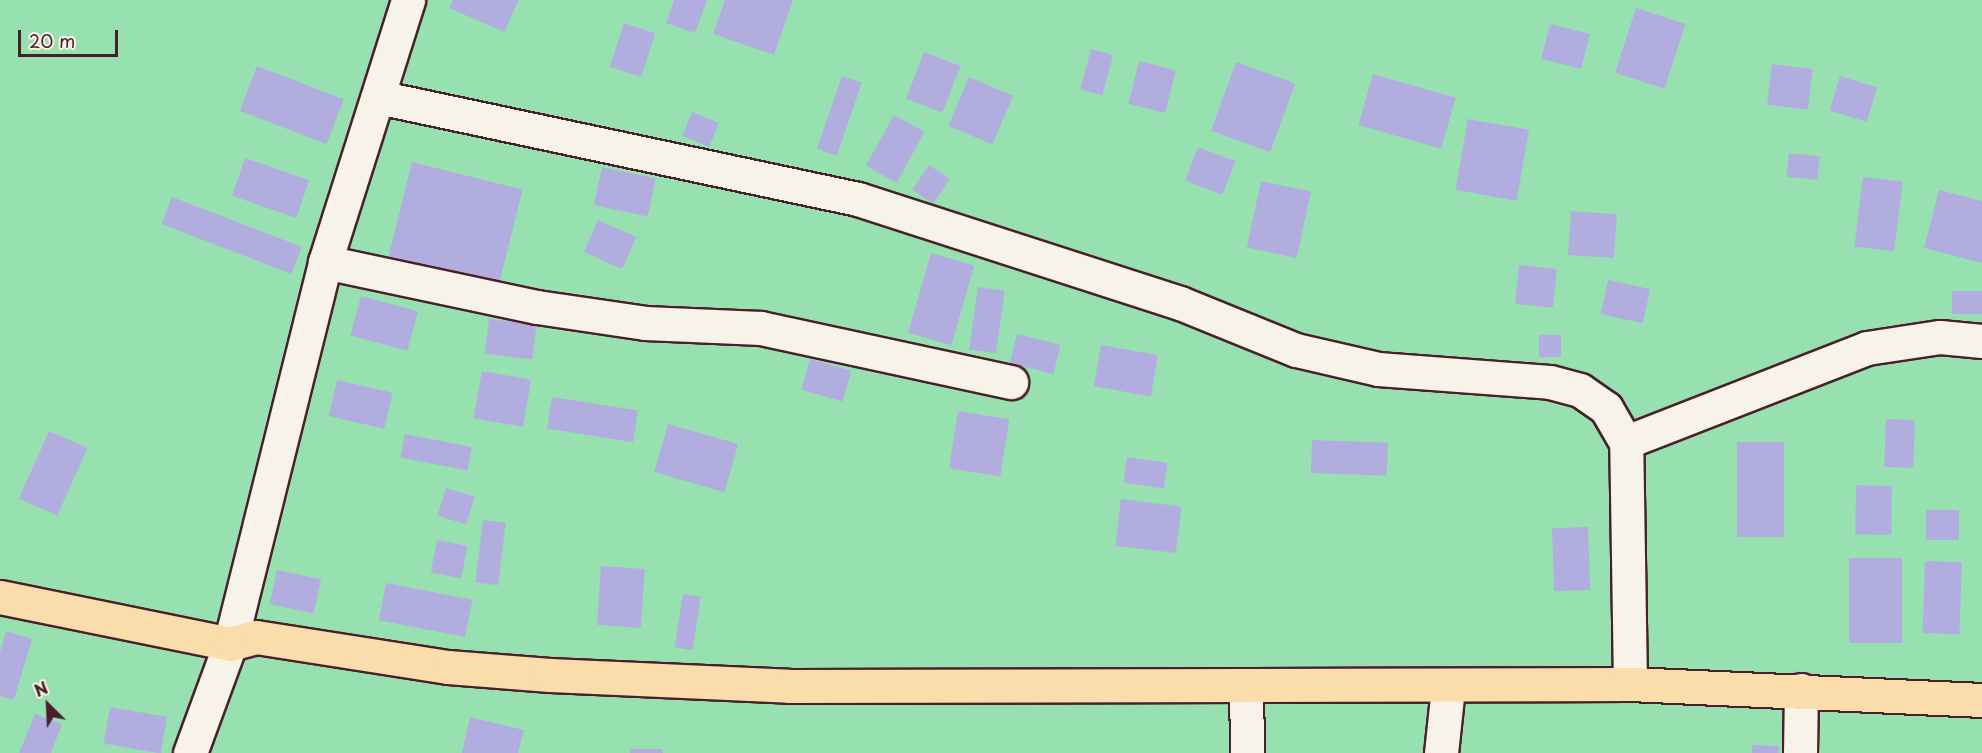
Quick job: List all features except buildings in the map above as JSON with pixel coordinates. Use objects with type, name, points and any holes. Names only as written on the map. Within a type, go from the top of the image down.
[{"type":"main road","points":[[0,597],[230,644],[256,637],[448,667],[789,686],[1448,687],[1630,684],[1982,700]]},
{"type":"street","points":[[190,753],[230,644],[325,262],[408,0]]},
{"type":"street","points":[[378,97],[858,199],[1180,303],[1296,350],[1378,369],[1550,381],[1580,390],[1606,408],[1626,442],[1630,684]]},
{"type":"street","points":[[325,262],[537,308],[645,323],[761,328],[1011,382]]},
{"type":"street","points":[[1626,442],[1867,348],[1940,337],[1982,340]]},
{"type":"street","points":[[1246,686],[1247,753]]},
{"type":"street","points":[[1441,753],[1448,687]]},
{"type":"street","points":[[1800,690],[1800,753]]},
{"type":"green space","points":[[0,0],[1982,0],[1982,753],[0,753]]}]
